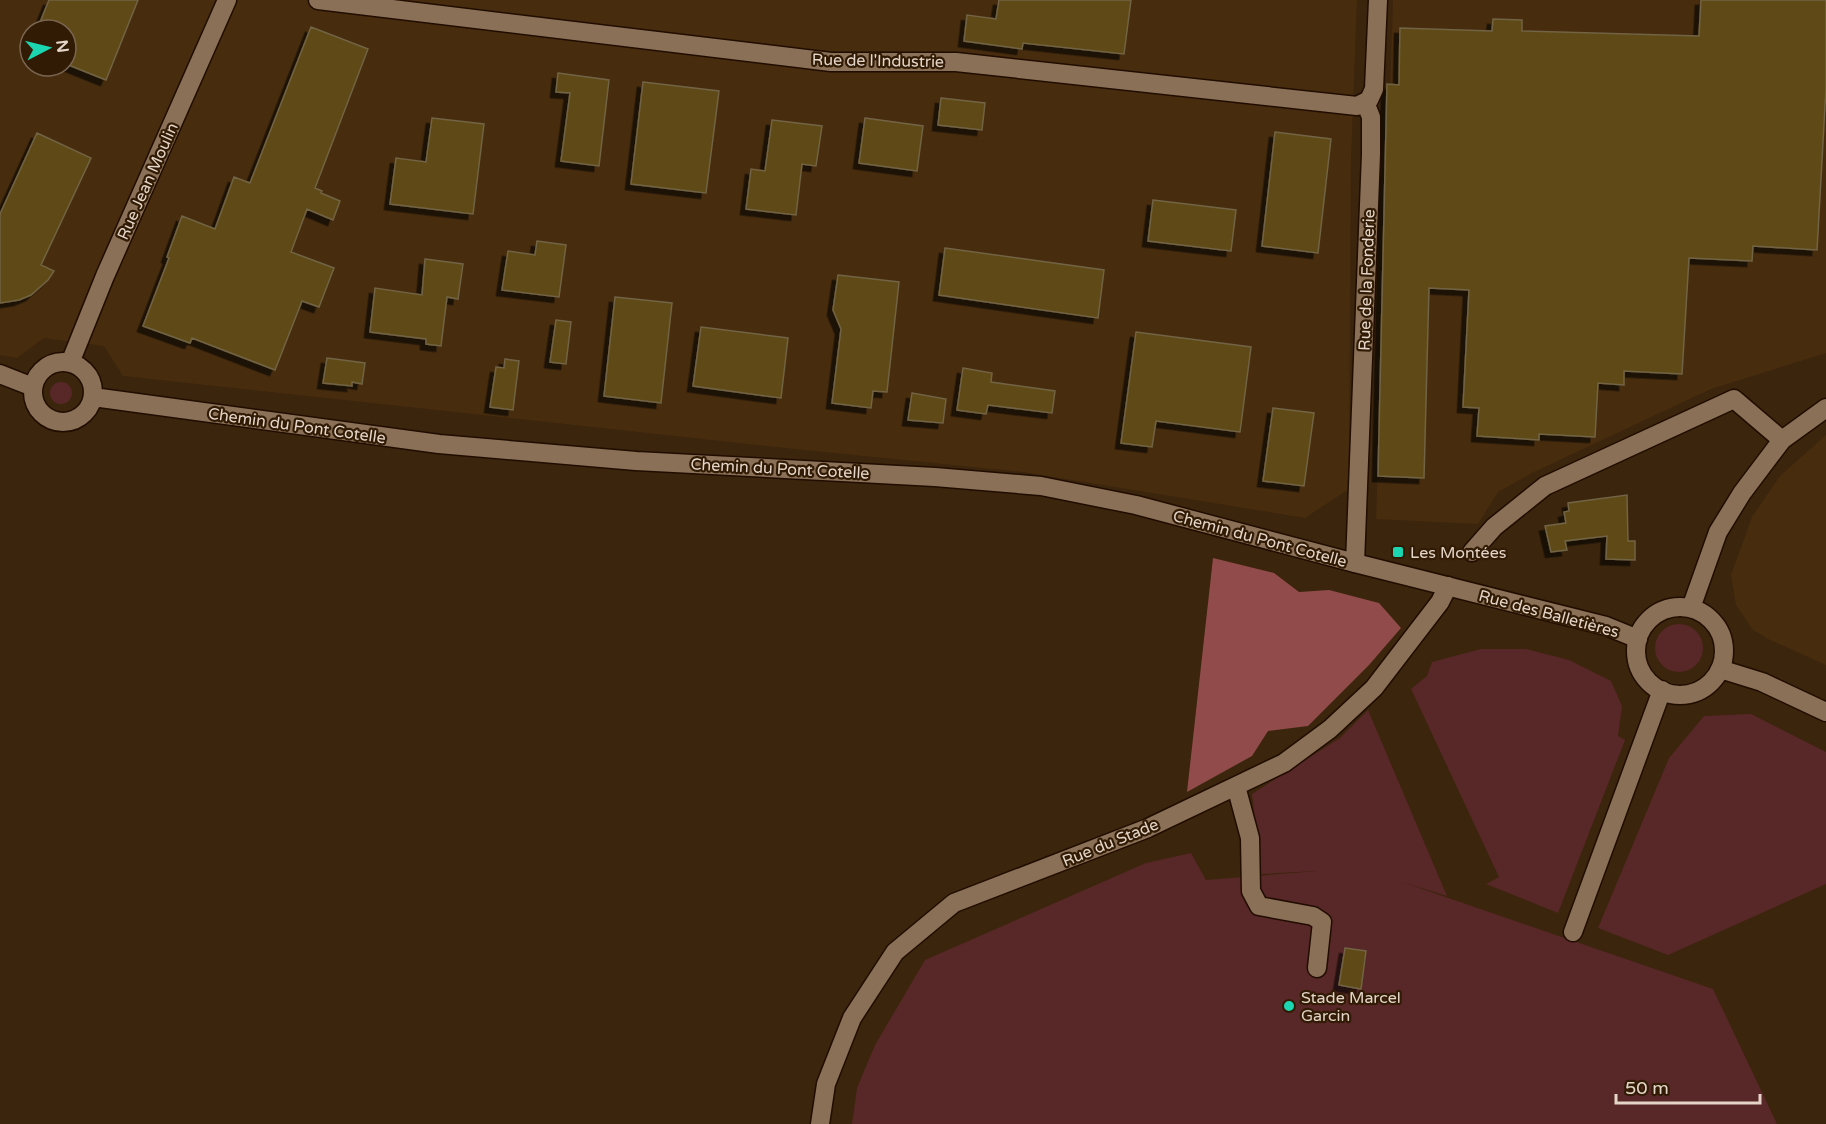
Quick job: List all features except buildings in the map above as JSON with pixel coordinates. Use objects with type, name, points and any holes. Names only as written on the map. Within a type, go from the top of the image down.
[{"type":"street","name":"Rue Jean Moulin","points":[[70,363],[105,276],[227,0]]},
{"type":"street","name":"Rue de l'Industrie","points":[[318,0],[831,62],[957,62],[1357,106],[1365,102]]},
{"type":"street","points":[[1365,102],[1372,97],[1374,89],[1378,0]]},
{"type":"street","name":"Rue de la Fonderie","points":[[1355,563],[1371,154],[1371,117],[1365,102]]},
{"type":"street","points":[[60,362],[70,363],[85,372],[93,397],[90,406],[80,417],[67,422],[58,422],[41,414],[33,397],[33,387],[42,370],[60,362]]},
{"type":"street","points":[[0,374],[33,387]]},
{"type":"street","name":"Chemin du Pont Cotelle","points":[[93,397],[439,444],[636,461],[923,476],[1041,486],[1136,505],[1454,588]]},
{"type":"street","points":[[1472,552],[1494,527],[1545,486],[1734,399],[1782,440]]},
{"type":"street","points":[[1691,608],[1718,532],[1742,493],[1782,440],[1826,408]]},
{"type":"street","name":"Rue des Balletières","points":[[1454,588],[1606,626],[1638,639]]},
{"type":"street","name":"Rue du Stade","points":[[820,1124],[826,1084],[852,1018],[895,952],[954,903],[1148,828],[1284,763],[1330,729],[1374,688],[1440,602],[1454,588]]},
{"type":"street","points":[[1676,607],[1691,608],[1711,619],[1720,632],[1724,654],[1720,669],[1712,681],[1692,693],[1674,694],[1662,690],[1649,681],[1641,669],[1637,652],[1638,639],[1649,620],[1662,612],[1676,607]]},
{"type":"street","points":[[1720,669],[1762,682],[1826,712]]},
{"type":"street","points":[[1573,932],[1662,690]]},
{"type":"street","points":[[1236,786],[1250,838],[1251,891],[1259,906],[1313,916],[1322,922],[1317,968]]},
{"type":"shaded area","points":[[0,0],[1357,0],[1351,161],[1349,489],[1305,518],[1023,472],[123,376],[104,346],[44,338],[17,358],[0,355]]},
{"type":"shaded area","points":[[1393,0],[1826,0],[1826,353],[1711,389],[1534,472],[1498,492],[1478,524],[1376,519]]},
{"type":"shaded area","points":[[61,382],[69,385],[72,393],[69,401],[61,404],[53,401],[50,393],[53,385]]},
{"type":"shaded area","points":[[1826,435],[1826,665],[1753,630],[1736,605],[1731,575],[1752,517],[1780,476]]},
{"type":"shaded area","points":[[1213,558],[1274,573],[1299,592],[1329,590],[1379,603],[1401,628],[1369,665],[1308,726],[1268,731],[1252,756],[1187,792]]},
{"type":"shaded area","points":[[1674,624],[1684,624],[1696,631],[1703,643],[1703,653],[1696,665],[1684,672],[1674,672],[1659,661],[1655,653],[1655,643],[1666,628]]},
{"type":"shaded area","points":[[1481,649],[1526,649],[1569,660],[1611,681],[1622,706],[1618,736],[1625,740],[1558,913],[1486,884],[1499,877],[1411,689],[1427,676],[1432,662]]},
{"type":"shaded area","name":"Stade Marcel Garcin","points":[[1368,710],[1447,896],[1402,882],[1713,989],[1777,1124],[852,1124],[857,1088],[875,1045],[925,960],[1146,863],[1191,853],[1206,880],[1317,871],[1261,874],[1252,794],[1340,738]]},
{"type":"shaded area","points":[[1751,714],[1826,752],[1826,884],[1668,955],[1598,928],[1669,758],[1704,716]]},
{"type":"place","name":"Les Montées","points":[[1398,552]]},
{"type":"place","name":"Stade Marcel Garcin","points":[[1289,1006]]}]
